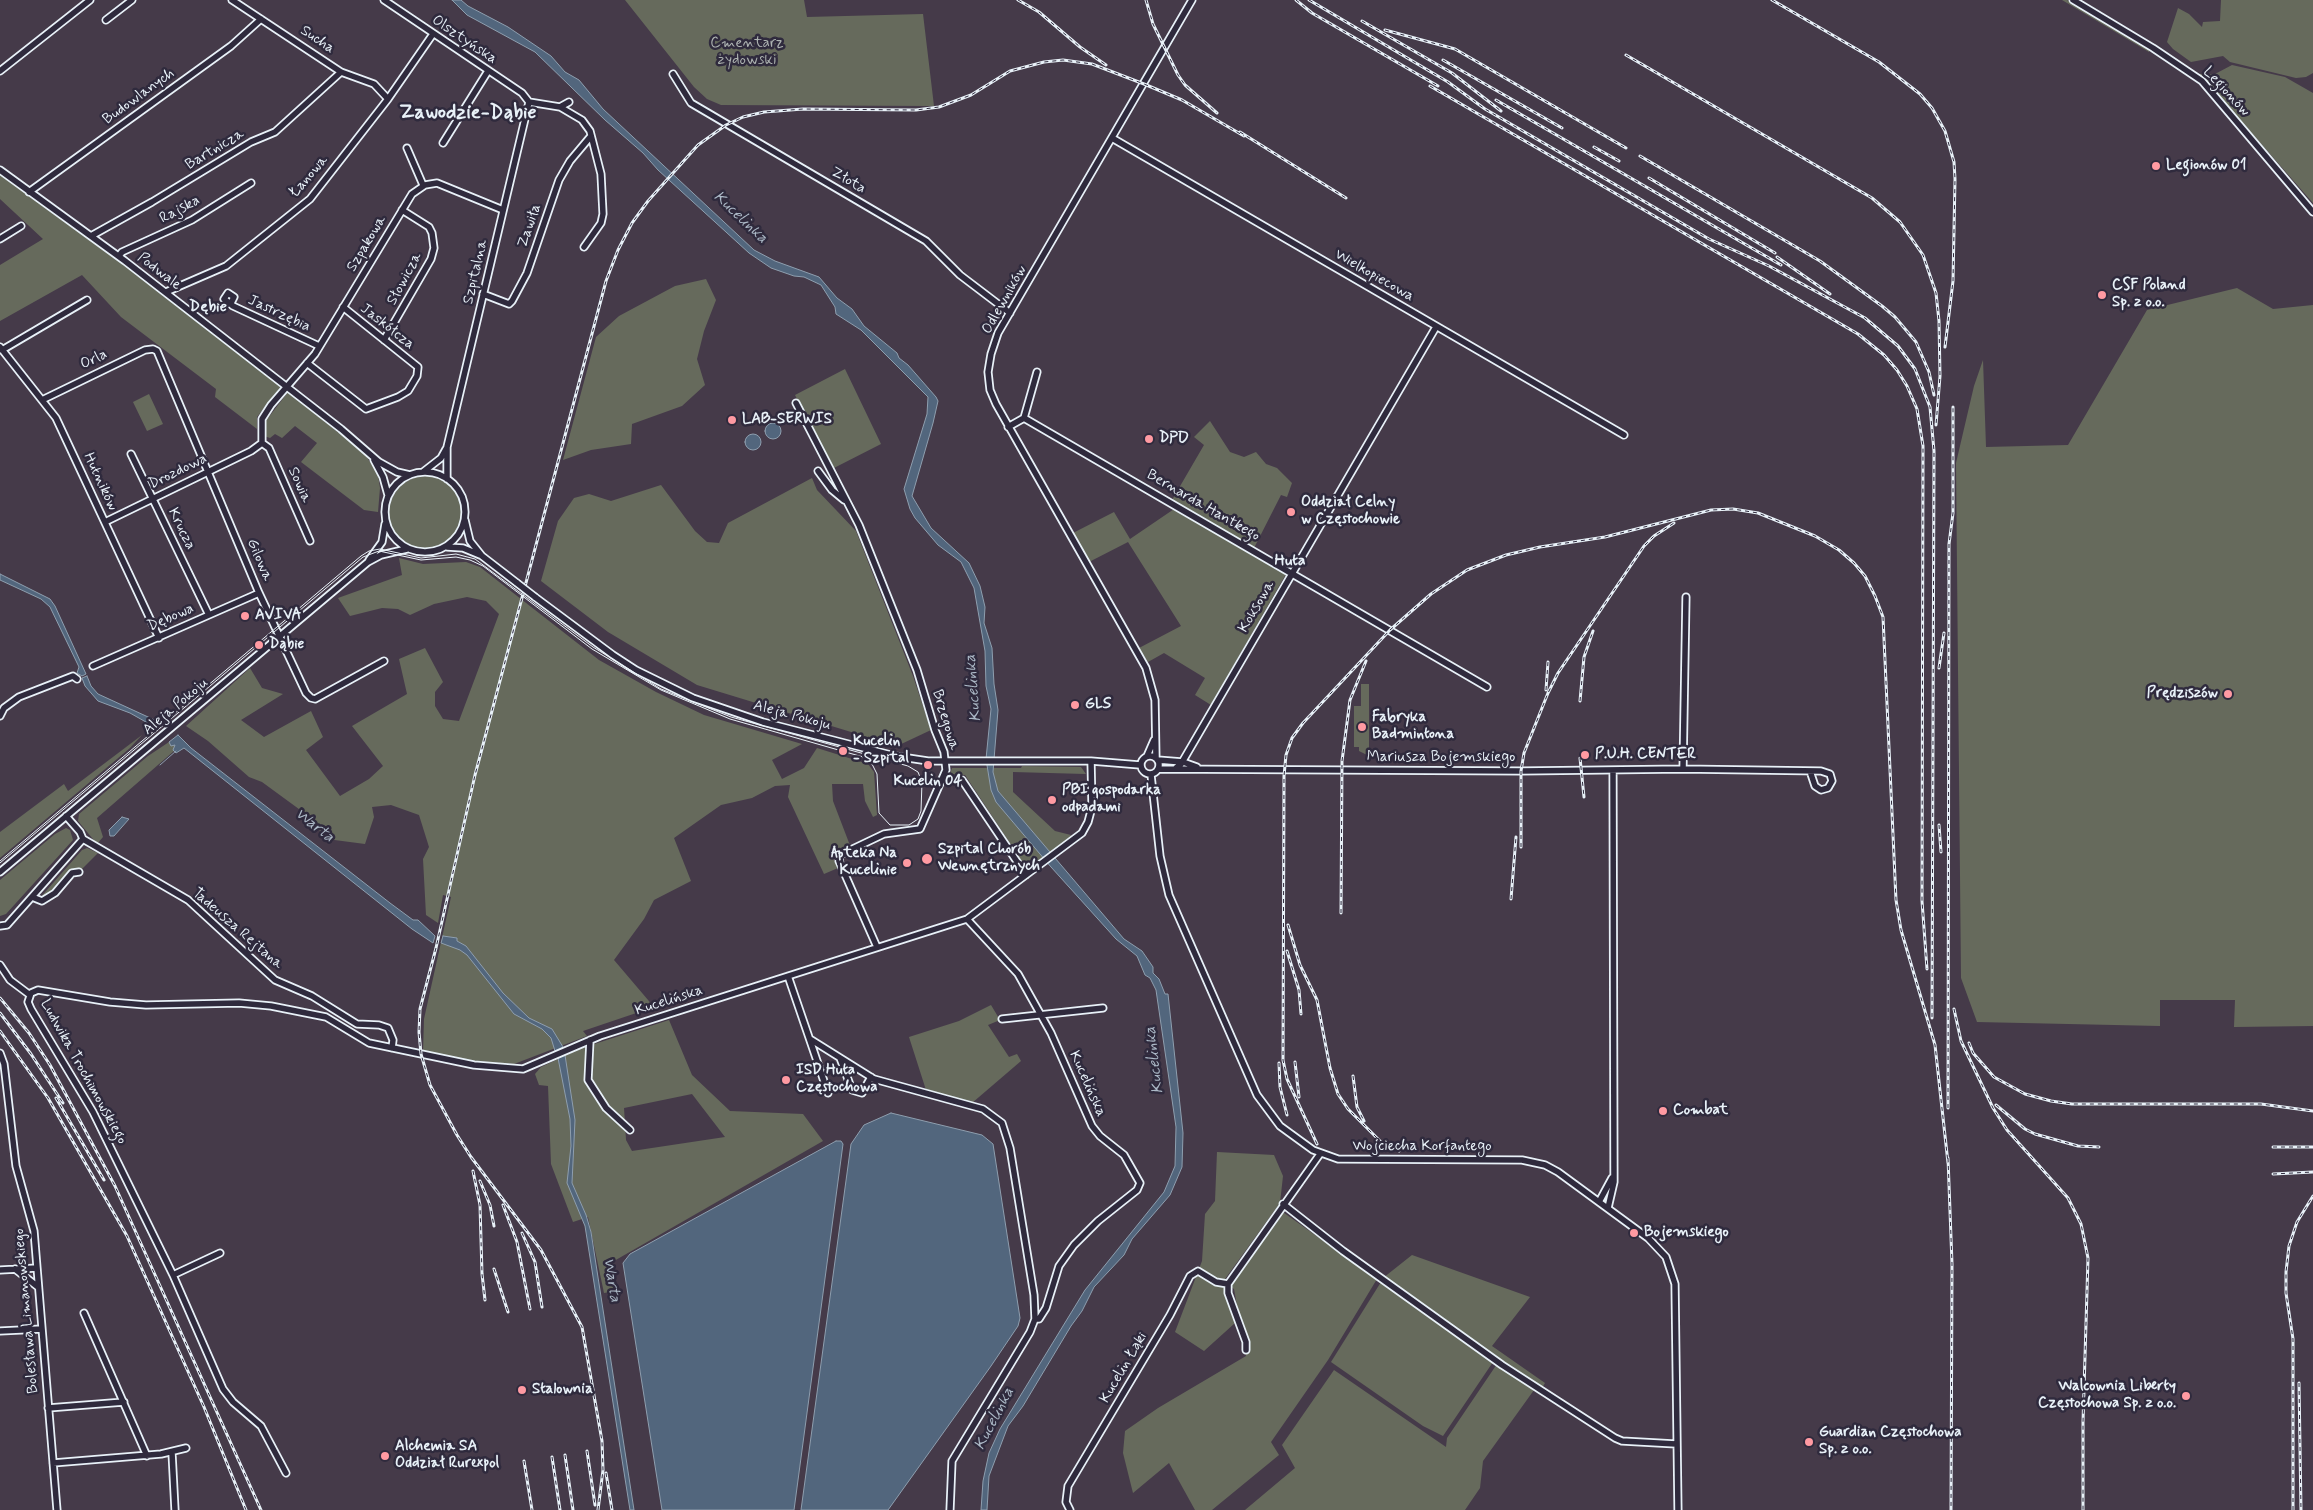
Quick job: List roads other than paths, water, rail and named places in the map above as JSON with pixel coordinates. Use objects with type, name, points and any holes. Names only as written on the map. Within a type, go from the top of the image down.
[{"type":"street","points":[[0,71],[90,0]]},
{"type":"street","points":[[106,20],[132,0]]},
{"type":"street","name":"Sucha","points":[[232,0],[341,72],[374,84],[388,99]]},
{"type":"street","name":"Olsztyńska","points":[[384,0],[522,93],[529,102]]},
{"type":"street","name":"Odlewników","points":[[1157,759],[1154,700],[1146,668],[1008,427],[991,392],[988,372],[990,354],[998,333],[1192,0]]},
{"type":"street","name":"Legionów","points":[[2073,0],[2153,48],[2202,81],[2313,212]]},
{"type":"street","name":"Budowlanych","points":[[29,192],[231,46],[261,19]]},
{"type":"street","name":"Łanowa","points":[[166,292],[226,266],[310,199],[388,99],[433,34]]},
{"type":"street","points":[[443,143],[488,71]]},
{"type":"street","name":"Bartnicza","points":[[91,236],[152,202],[250,142],[275,132],[341,72]]},
{"type":"street","name":"Złota","points":[[672,74],[691,103],[926,241],[960,275],[1010,313]]},
{"type":"street","points":[[529,102],[560,107],[582,120],[595,142],[601,174],[603,214],[601,223],[584,247]]},
{"type":"street","name":"Szpitalna","points":[[447,479],[447,447],[529,102]]},
{"type":"street","points":[[560,107],[569,102]]},
{"type":"street","name":"Zawiła","points":[[484,294],[509,304],[512,301],[527,273],[559,180],[570,161],[591,136]]},
{"type":"street","name":"Wielkopiecowa","points":[[1112,138],[1624,434]]},
{"type":"street","points":[[407,148],[423,185],[437,183],[503,210]]},
{"type":"street","name":"Podwale","points":[[0,170],[166,292],[379,462],[397,472],[410,475]]},
{"type":"street","name":"Rajska","points":[[119,256],[122,252],[192,220],[251,183]]},
{"type":"street","name":"Szpakowa","points":[[262,443],[262,419],[285,387],[320,346],[412,194],[423,185]]},
{"type":"street","name":"Słowicza","points":[[384,340],[431,259],[434,248],[432,233],[428,227],[402,210]]},
{"type":"street","points":[[0,239],[21,226]]},
{"type":"street","points":[[1,348],[87,300]]},
{"type":"street","name":"Jastrzębia","points":[[231,302],[233,306],[320,346]]},
{"type":"street","name":"Jaskółcza","points":[[306,363],[366,409],[398,397],[408,391],[417,376],[418,367],[343,307]]},
{"type":"street","name":"Koksowa","points":[[1174,768],[1183,762],[1291,572],[1436,327]]},
{"type":"street","name":"Hutników","points":[[1,348],[56,418],[159,638]]},
{"type":"street","name":"Orla","points":[[42,400],[145,350],[152,349],[157,351]]},
{"type":"street","name":"Gilowa","points":[[157,351],[259,593],[310,698],[315,699],[384,661]]},
{"type":"street","points":[[1008,427],[1024,418],[1037,372]]},
{"type":"street","name":"Brzegowa","points":[[796,403],[859,525],[917,670],[935,730],[944,752],[946,770],[920,829],[884,834],[840,855],[838,861],[877,947]]},
{"type":"street","name":"Bernarda Hantkego","points":[[1024,418],[1488,687]]},
{"type":"street","name":"Drozdowa","points":[[105,522],[251,451],[262,443]]},
{"type":"street","name":"Sowia","points":[[262,443],[269,448],[310,541]]},
{"type":"street","name":"Szpitalna","points":[[423,472],[441,458],[447,447]]},
{"type":"street","name":"Krucza","points":[[131,454],[209,615]]},
{"type":"street","name":"Podwale","points":[[370,454],[383,477],[388,495]]},
{"type":"street","name":"Brzegowa","points":[[818,471],[832,490],[846,501]]},
{"type":"street","points":[[423,472],[440,474],[447,479],[462,494],[466,508],[465,520],[457,538],[447,547],[430,552],[407,549],[394,538],[386,522],[385,509],[388,495],[393,487],[410,475],[423,472]]},
{"type":"street","name":"Aleja Pokoju","points":[[465,520],[470,541],[482,556],[535,597],[613,655],[663,684],[702,701],[763,722],[895,756],[945,762],[1092,762],[1140,765]]},
{"type":"street","name":"Aleja Pokoju","points":[[368,562],[382,542],[386,522]]},
{"type":"street","name":"Aleja Pokoju","points":[[447,547],[463,548],[482,556]]},
{"type":"street","name":"Aleja Pokoju","points":[[0,872],[368,562],[381,555],[407,549]]},
{"type":"street","name":"Dębowa","points":[[93,666],[259,593]]},
{"type":"street","points":[[1683,768],[1686,597]]},
{"type":"street","points":[[0,716],[4,708],[19,697],[73,676],[77,679]]},
{"type":"street","name":"Odlewników","points":[[1147,756],[1157,731]]},
{"type":"street","points":[[1147,756],[1157,759],[1158,769],[1150,775],[1144,772],[1140,765],[1142,759],[1147,756]]},
{"type":"street","name":"Mariusza Bojemskiego","points":[[1157,759],[1183,762],[1199,768]]},
{"type":"street","name":"Kucelińska","points":[[523,1069],[590,1040],[967,919],[1082,834],[1088,822],[1092,806],[1092,762]]},
{"type":"street","name":"Mariusza Bojemskiego","points":[[1158,769],[1613,770],[1683,768],[1810,771]]},
{"type":"street","points":[[1608,1208],[1612,1197],[1614,1172],[1613,770]]},
{"type":"street","name":"Wojciecha Korfantego","points":[[1150,775],[1161,863],[1169,895],[1246,1071],[1261,1103],[1273,1119],[1292,1136],[1320,1154],[1345,1160],[1534,1162],[1558,1172],[1659,1248],[1672,1270],[1676,1301],[1678,1510]]},
{"type":"street","points":[[942,780],[962,780],[1026,875]]},
{"type":"street","name":"Tadeusza Rejtana","points":[[66,816],[80,832],[83,839],[188,900],[275,980],[312,996],[358,1024],[388,1028],[393,1040],[392,1048]]},
{"type":"street","points":[[1,928],[7,925],[83,839]]},
{"type":"street","points":[[32,897],[42,901],[55,892],[72,873],[79,872]]},
{"type":"street","name":"Kucelińska","points":[[967,919],[1018,974],[1040,1015],[1092,1126],[1100,1136],[1124,1156],[1140,1183],[1137,1190],[1098,1221],[1074,1245],[1059,1266],[1046,1308],[1039,1319],[1035,1319]]},
{"type":"street","points":[[0,965],[10,980],[30,995]]},
{"type":"street","points":[[788,976],[828,1093]]},
{"type":"street","name":"Ludwika Trochimowskiego","points":[[286,1474],[261,1426],[232,1402],[223,1389],[173,1275],[93,1112],[31,1008],[28,1002],[30,995],[38,990],[146,1006],[239,1003],[272,1006],[326,1017],[369,1043],[474,1065],[523,1069]]},
{"type":"street","points":[[1002,1020],[1103,1008]]},
{"type":"street","points":[[810,1039],[871,1077],[983,1109],[1002,1123],[1010,1148],[1034,1295],[1035,1319],[1030,1332],[952,1461],[950,1510]]},
{"type":"street","points":[[590,1040],[588,1080],[598,1099],[630,1130]]},
{"type":"street","name":"Bolesława Limanowskiego","points":[[0,1053],[4,1064],[16,1166],[33,1223],[57,1510]]},
{"type":"street","points":[[840,1058],[852,1090],[862,1092],[871,1077]]},
{"type":"street","points":[[1246,1350],[1246,1342],[1228,1293],[1228,1284],[1320,1154]]},
{"type":"street","points":[[1599,1202],[1611,1183],[1614,1172]]},
{"type":"street","points":[[1283,1204],[1342,1251],[1502,1365],[1615,1438],[1622,1441],[1676,1444]]},
{"type":"street","points":[[173,1275],[220,1253]]},
{"type":"street","points":[[0,1270],[37,1268]]},
{"type":"street","points":[[15,1269],[38,1287]]},
{"type":"street","name":"Kucelin Łąki","points":[[1070,1510],[1066,1502],[1068,1486],[1170,1315],[1190,1276],[1198,1271],[1216,1282],[1228,1284]]},
{"type":"street","points":[[84,1313],[147,1456]]},
{"type":"street","points":[[0,1331],[42,1329]]},
{"type":"street","points":[[48,1408],[124,1402]]},
{"type":"street","points":[[53,1463],[147,1456],[172,1453],[186,1448]]},
{"type":"street","points":[[172,1453],[175,1510]]},
{"type":"water","points":[[452,0],[461,0],[468,6],[508,27],[551,56],[565,72],[579,80],[603,109],[754,250],[775,261],[819,277],[837,298],[852,309],[864,326],[897,353],[899,358],[908,365],[936,397],[938,401],[933,423],[912,496],[931,528],[969,563],[980,586],[985,607],[984,623],[992,648],[998,710],[993,772],[998,791],[1124,939],[1142,951],[1153,967],[1153,973],[1159,979],[1165,994],[1168,994],[1183,1133],[1182,1167],[1170,1195],[1132,1239],[1124,1255],[1094,1287],[1082,1311],[1023,1406],[1008,1426],[989,1476],[987,1510],[981,1510],[983,1481],[989,1453],[1000,1429],[1085,1290],[1164,1192],[1175,1166],[1176,1127],[1156,990],[1150,978],[1145,975],[1137,956],[1116,939],[1051,867],[996,802],[991,790],[986,759],[991,709],[986,686],[985,651],[974,588],[961,562],[938,545],[915,518],[904,489],[927,414],[928,397],[861,330],[836,314],[835,307],[821,285],[804,277],[794,276],[771,268],[749,253],[658,170],[643,153],[605,120],[535,52],[467,15]]},
{"type":"water","points":[[770,423],[776,423],[781,428],[779,437],[770,439],[765,434],[765,428]]},
{"type":"water","points":[[753,434],[759,436],[761,442],[759,448],[753,450],[747,448],[745,442],[747,436]]},
{"type":"water","points":[[0,574],[50,599],[86,674],[82,676],[77,673],[79,667],[50,607],[41,599],[0,580]]},
{"type":"water","points":[[87,676],[91,686],[98,694],[159,722],[153,726],[130,713],[98,701],[85,686],[82,678]]},
{"type":"water","points":[[178,735],[191,748],[390,903],[413,920],[418,920],[435,936],[433,943],[412,929],[184,748],[176,753],[173,750],[175,745],[171,746],[169,742]]},
{"type":"water","points":[[122,817],[129,819],[114,836],[110,836],[109,830]]},
{"type":"water","points":[[443,936],[457,938],[457,941],[466,946],[503,993],[529,1018],[552,1029],[563,1047],[555,1051],[551,1038],[542,1029],[514,1014],[467,955],[460,950],[441,943]]},
{"type":"water","points":[[565,1055],[575,1120],[572,1183],[591,1232],[634,1510],[630,1510],[585,1226],[567,1183],[571,1146],[570,1119],[558,1058]]},
{"type":"water","points":[[891,1113],[982,1135],[993,1144],[1020,1318],[1018,1326],[991,1366],[888,1510],[801,1510],[851,1144],[864,1125]]},
{"type":"water","points":[[836,1141],[841,1141],[843,1144],[794,1510],[662,1510],[623,1263],[630,1254]]},
{"type":"waterway","points":[[160,765],[176,751]]},
{"type":"tram line","points":[[0,861],[361,556],[369,551],[380,549],[421,558],[456,554],[475,559],[593,647],[661,689],[731,717],[908,766],[918,772],[922,782],[921,811],[918,819],[909,825],[890,825],[879,813],[877,774],[872,764],[863,757],[730,719],[661,690],[592,649],[483,566],[470,560],[456,557],[421,560],[379,551],[363,557],[0,863]]},
{"type":"railway","points":[[1018,0],[1039,12],[1080,47],[1106,65]]},
{"type":"railway","points":[[1146,0],[1153,24],[1178,75],[1185,85],[1217,113]]},
{"type":"railway","points":[[1296,0],[1312,13],[1438,86]]},
{"type":"railway","points":[[1309,0],[1448,82],[1485,109],[1709,239],[1769,266],[1865,318],[1898,346],[1915,369],[1930,407],[1934,451],[1932,1018]]},
{"type":"railway","points":[[1772,0],[1879,62],[1920,94],[1932,108],[1945,131],[1954,162],[1955,179],[1953,281],[1945,347]]},
{"type":"railway","points":[[1362,21],[1452,73],[1501,111]]},
{"type":"railway","points":[[1385,30],[1455,49],[1626,148]]},
{"type":"railway","points":[[1626,55],[1872,198],[1900,222],[1923,255],[1936,293],[1939,321],[1940,376],[1936,425]]},
{"type":"railway","points":[[598,1510],[603,1470],[602,1441],[582,1327],[541,1250],[471,1157],[457,1135],[430,1085],[421,1054],[419,1032],[420,1009],[436,948],[475,775],[606,281],[618,250],[632,223],[648,201],[698,145],[726,125],[743,117],[764,112],[803,109],[916,110],[939,107],[971,95],[1010,71],[1044,62],[1063,60],[1092,64],[1144,84],[1182,100],[1244,136]]},
{"type":"railway","points":[[1443,60],[1562,128]]},
{"type":"railway","points":[[1430,86],[1858,334],[1884,355],[1897,370],[1907,386],[1917,409],[1923,446],[1922,901],[1927,969]]},
{"type":"railway","points":[[1496,100],[1781,265]]},
{"type":"railway","points":[[1240,132],[1346,198]]},
{"type":"railway","points":[[1594,147],[1619,161]]},
{"type":"railway","points":[[1640,156],[1820,261],[1882,306],[1895,317],[1916,342],[1929,372],[1934,395]]},
{"type":"railway","points":[[1649,178],[1775,253]]},
{"type":"railway","points":[[1777,257],[1830,294]]},
{"type":"railway","points":[[1948,1108],[1949,544],[1953,513],[1953,407]]},
{"type":"railway","points":[[1317,1144],[1287,1079],[1283,1060],[1284,776],[1286,755],[1292,738],[1303,723],[1390,630],[1431,594],[1467,570],[1506,555],[1540,547],[1605,537],[1711,510],[1733,509],[1758,513],[1815,536],[1839,550],[1865,576],[1883,617],[1896,900],[1901,930],[1935,1045],[1948,1163]]},
{"type":"railway","points":[[1521,847],[1521,771],[1524,753],[1548,693],[1558,673],[1644,546],[1654,536],[1674,523]]},
{"type":"railway","points":[[1580,701],[1584,657],[1593,631]]},
{"type":"railway","points":[[1939,668],[1944,633]]},
{"type":"railway","points":[[1341,913],[1342,761],[1350,700],[1366,661]]},
{"type":"railway","points":[[1546,690],[1548,662]]},
{"type":"railway","points":[[1580,758],[1584,797]]},
{"type":"railway","points":[[1939,825],[1941,852]]},
{"type":"railway","points":[[1511,899],[1516,837]]},
{"type":"railway","points":[[1288,925],[1300,965],[1317,1000],[1330,1068],[1338,1094],[1348,1109],[1381,1142],[1399,1151]]},
{"type":"railway","points":[[1287,951],[1299,990],[1301,1014]]},
{"type":"railway","points":[[0,998],[29,1033],[50,1065],[115,1186],[261,1510]]},
{"type":"railway","points":[[1954,1009],[1961,1041],[1993,1108],[2007,1130],[2068,1198],[2081,1224],[2088,1258],[2083,1422],[2083,1510]]},
{"type":"railway","points":[[0,1013],[31,1054],[63,1103]]},
{"type":"railway","points":[[0,1031],[48,1098],[127,1236],[204,1407],[246,1510]]},
{"type":"railway","points":[[1969,1043],[1973,1053],[1994,1077],[2025,1094],[2051,1101],[2072,1104],[2261,1104],[2313,1111]]},
{"type":"railway","points":[[1295,1062],[1299,1097]]},
{"type":"railway","points":[[1279,1063],[1280,1087],[1287,1115]]},
{"type":"railway","points":[[1353,1076],[1357,1107],[1364,1121]]},
{"type":"railway","points":[[56,1098],[104,1180]]},
{"type":"railway","points":[[1996,1105],[2025,1129],[2035,1134],[2078,1146],[2099,1147]]},
{"type":"railway","points":[[2273,1147],[2313,1147]]},
{"type":"railway","points":[[1948,1158],[1952,1264],[1951,1510]]},
{"type":"railway","points":[[473,1171],[480,1205],[482,1274],[485,1300]]},
{"type":"railway","points":[[2273,1174],[2313,1172]]},
{"type":"railway","points":[[480,1181],[490,1205],[494,1226]]},
{"type":"railway","points":[[2293,1510],[2293,1339],[2286,1293],[2286,1272],[2289,1246],[2297,1222],[2313,1196]]},
{"type":"railway","points":[[503,1205],[517,1242],[530,1309]]},
{"type":"railway","points":[[522,1233],[535,1262],[542,1307]]},
{"type":"railway","points":[[494,1269],[508,1312]]},
{"type":"railway","points":[[2299,1383],[2301,1510]]},
{"type":"railway","points":[[587,1451],[595,1505]]},
{"type":"railway","points":[[565,1455],[573,1510]]},
{"type":"railway","points":[[552,1457],[560,1510]]},
{"type":"railway","points":[[524,1461],[532,1510]]},
{"type":"railway","points":[[606,1473],[612,1510]]},
{"type":"place","name":"Legionów 01","points":[[2156,166]]},
{"type":"place","name":"CSF Poland Sp. z o.o.","points":[[2102,295]]},
{"type":"place","name":"LAB-SERWIS","points":[[732,420]]},
{"type":"place","name":"DPD","points":[[1149,439]]},
{"type":"place","name":"Oddział Celny w Częstochowie","points":[[1291,512]]},
{"type":"place","name":"AVIVA","points":[[245,616]]},
{"type":"place","name":"Dąbie","points":[[259,645]]},
{"type":"place","name":"Prędziszów","points":[[2228,694]]},
{"type":"place","name":"GLS","points":[[1075,705]]},
{"type":"place","name":"Fabryka Badmintona","points":[[1362,727]]},
{"type":"place","name":"Kucelin - Szpital","points":[[843,751]]},
{"type":"place","name":"P.U.H. CENTER","points":[[1585,755]]},
{"type":"place","name":"Kucelin 04","points":[[928,765]]},
{"type":"place","name":"PBI gospodarka odpadami","points":[[1052,800]]},
{"type":"place","name":"Szpital Chorób Wewnętrznych","points":[[927,859]]},
{"type":"place","name":"Apteka Na Kucelinie","points":[[907,863]]},
{"type":"place","name":"ISD Huta Częstochowa","points":[[786,1080]]},
{"type":"place","name":"Combat","points":[[1663,1111]]},
{"type":"place","name":"Bojemskiego","points":[[1634,1233]]},
{"type":"place","name":"Stalownia","points":[[522,1390]]},
{"type":"place","name":"Walcownia Liberty Częstochowa Sp. z o.o.","points":[[2186,1396]]},
{"type":"place","name":"Guardian Częstochowa Sp. z o.o.","points":[[1809,1442]]},
{"type":"place","name":"Alchemia SA Oddział Rurexpol","points":[[385,1456]]},
{"type":"district","name":"Zawodzie-Dąbie","points":[[468,114]]},
{"type":"district","name":"Dębie","points":[[208,308]]},
{"type":"district","name":"Huta","points":[[1290,562]]},
{"type":"park label","name":"Cmentarz żydowski","points":[[747,52]]},
{"type":"water label","name":"Kucelinka","points":[[740,218]]},
{"type":"water label","name":"Kucelinka","points":[[974,688]]},
{"type":"water label","name":"Warta","points":[[314,826]]},
{"type":"water label","name":"Kucelinka","points":[[1155,1060]]},
{"type":"water label","name":"Warta","points":[[611,1280]]},
{"type":"water label","name":"Kucelinka","points":[[995,1419]]}]
